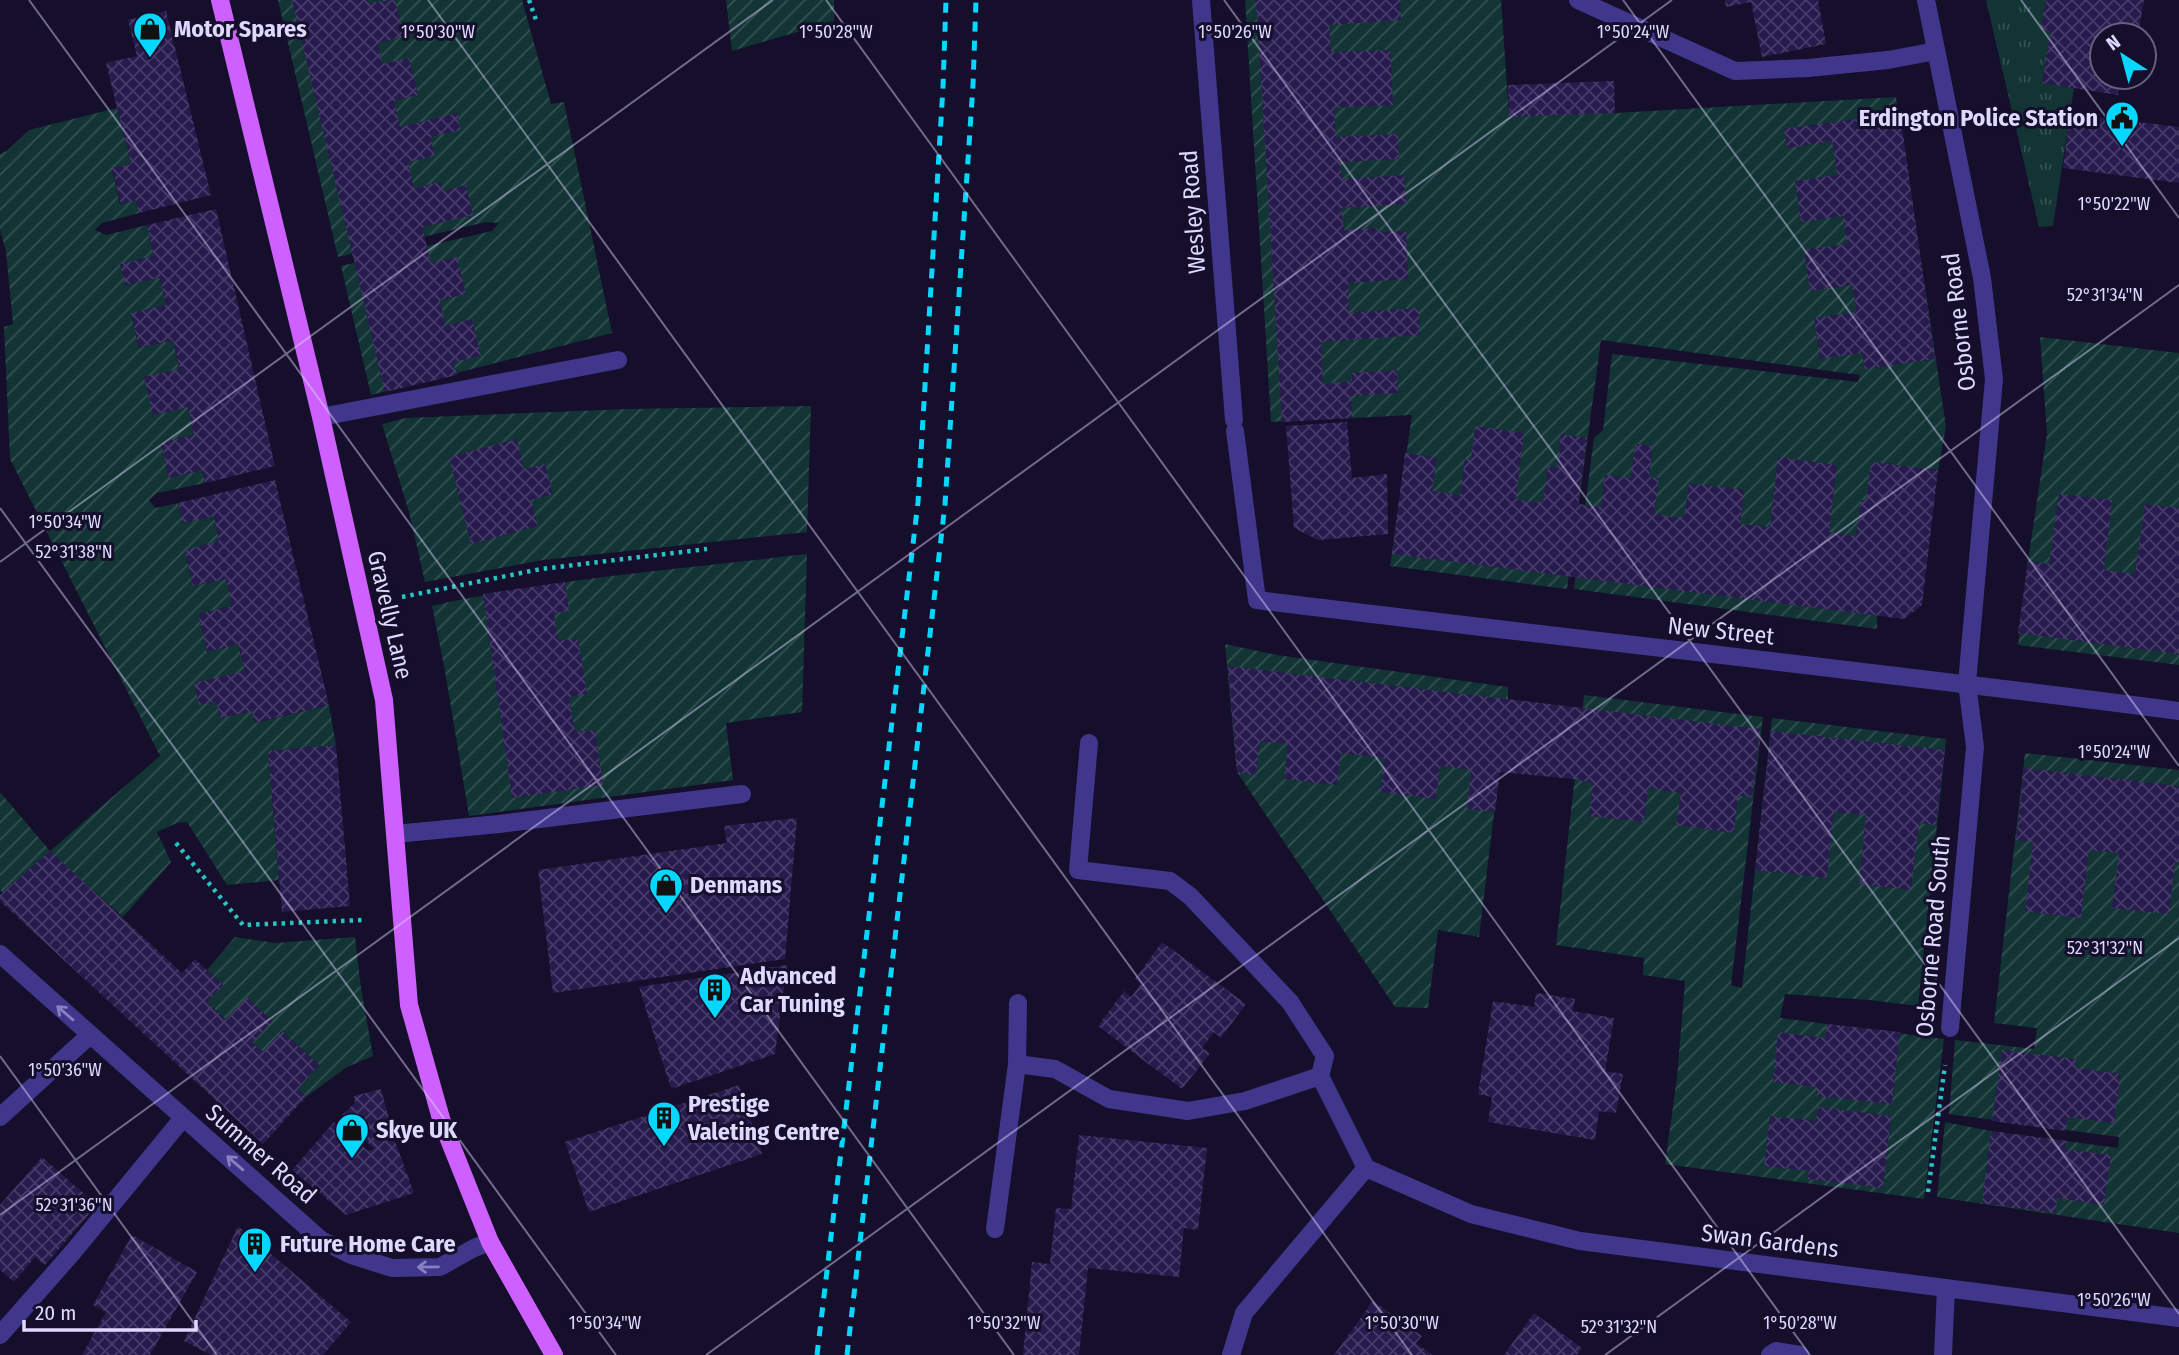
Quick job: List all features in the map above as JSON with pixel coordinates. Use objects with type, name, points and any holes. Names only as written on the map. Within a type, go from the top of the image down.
[{"type":"main road","name":"Gravelly Lane","points":[[220,0],[321,417],[384,700],[409,1004],[442,1122],[490,1242]]},
{"type":"main road","points":[[490,1242],[554,1355]]},
{"type":"street","name":"Wesley Road","points":[[1201,0],[1234,426],[1257,600]]},
{"type":"street","points":[[1578,0],[1735,71],[1808,68],[1888,60],[1936,51]]},
{"type":"street","name":"Osborne Road","points":[[1926,0],[1982,278],[1994,379],[1967,683]]},
{"type":"street","points":[[321,417],[618,360]]},
{"type":"street","name":"New Street","points":[[1257,600],[1967,683],[2179,711]]},
{"type":"street","name":"Osborne Road South","points":[[1950,1028],[1975,747],[1967,683]]},
{"type":"street","points":[[1089,743],[1078,870],[1170,881],[1190,896],[1290,1002],[1325,1056],[1320,1076],[1366,1168],[1244,1313],[1231,1355]]},
{"type":"street","points":[[395,834],[742,794]]},
{"type":"street","name":"Summer Road","points":[[4,965],[90,1035],[321,1240],[351,1255],[392,1268],[440,1267],[490,1242]]},
{"type":"street","points":[[995,1229],[1017,1064],[1018,1003]]},
{"type":"street","points":[[0,1116],[90,1035]]},
{"type":"street","points":[[1017,1064],[1055,1069],[1109,1099],[1188,1111],[1245,1101],[1320,1076]]},
{"type":"street","points":[[0,1335],[73,1252],[183,1118]]},
{"type":"street","name":"Swan Gardens","points":[[1366,1168],[1471,1214],[1580,1241],[2179,1318]]},
{"type":"street","points":[[1943,1355],[1947,1289]]},
{"type":"street","points":[[1770,1355],[1776,1352],[1800,1355]]},
{"type":"path","points":[[529,0],[536,20]]},
{"type":"path","points":[[363,605],[541,569],[707,549]]},
{"type":"path","points":[[176,843],[243,925],[402,918]]},
{"type":"path","name":"Osborne Road South","points":[[1928,1192],[1950,1028]]},
{"type":"green space","points":[[278,0],[522,0],[551,104],[564,102],[612,333],[371,395],[341,266],[492,231],[499,223],[486,222],[338,257]]},
{"type":"green space","points":[[726,0],[834,0],[834,21],[732,51]]},
{"type":"green space","points":[[1245,0],[1501,0],[1509,116],[1615,113],[1896,97],[1946,426],[1938,470],[1897,466],[1877,629],[1574,589],[1594,438],[1603,430],[1612,354],[1858,382],[1860,375],[1601,340],[1567,589],[1390,566],[1412,415],[1271,422]]},
{"type":"green space","points":[[1986,0],[2046,0],[2042,30],[2051,31],[2042,83],[2074,88],[2053,226],[2039,227]]},
{"type":"green space","points":[[117,108],[131,164],[112,169],[120,204],[136,200],[139,213],[102,223],[95,230],[106,235],[147,225],[154,256],[121,264],[125,285],[160,278],[166,305],[131,314],[139,348],[173,340],[194,435],[161,443],[169,478],[202,470],[205,483],[157,493],[149,500],[155,508],[178,503],[183,523],[214,516],[219,541],[185,551],[193,586],[226,579],[232,606],[199,614],[207,652],[238,644],[245,671],[199,705],[216,701],[220,718],[252,711],[255,723],[329,705],[336,745],[268,751],[279,880],[227,885],[187,822],[177,823],[157,832],[171,862],[123,917],[50,852],[3,893],[0,890],[0,792],[50,851],[160,756],[10,459],[4,327],[13,324],[6,251],[0,230],[0,154],[7,151],[29,130]]},
{"type":"green space","points":[[2040,337],[2179,353],[2179,665],[2018,645],[2047,434]]},
{"type":"green space","points":[[811,406],[807,532],[543,560],[425,582],[409,512],[382,424],[406,418],[628,409]]},
{"type":"green space","points":[[807,554],[802,712],[726,723],[733,780],[469,816],[432,606],[571,581]]},
{"type":"green space","points":[[1225,644],[1277,655],[1508,687],[1479,937],[1438,930],[1428,1008],[1395,1007],[1237,772]]},
{"type":"green space","points":[[1584,695],[1763,717],[1731,985],[1742,988],[1772,718],[1946,739],[1918,1006],[1785,994],[1780,1018],[1944,1039],[1924,1199],[1665,1164],[1677,1078],[1685,981],[1643,975],[1644,958],[1556,945]]},
{"type":"green space","points":[[2025,753],[2179,770],[2179,1233],[1937,1197],[1945,1122],[2118,1148],[2119,1137],[1949,1114],[1955,1040],[2034,1049],[2037,1028],[1994,1023]]},
{"type":"green space","points":[[235,937],[275,943],[355,937],[373,1056],[347,1067],[306,1097],[298,1089],[319,1065],[282,1031],[263,1052],[252,1043],[272,1021],[247,998],[226,1020],[207,1002],[223,985],[207,970]]},
{"type":"building","points":[[292,0],[368,0],[369,3],[395,0],[404,36],[378,43],[382,64],[409,58],[418,95],[394,101],[400,127],[457,113],[461,130],[430,137],[435,156],[408,162],[414,188],[441,182],[443,191],[466,185],[473,215],[422,227],[431,263],[457,257],[466,294],[440,300],[445,326],[472,319],[481,356],[453,362],[457,375],[385,392]]},
{"type":"building","points":[[1256,0],[1400,0],[1401,20],[1329,25],[1331,52],[1390,50],[1392,78],[1393,105],[1334,108],[1336,137],[1398,134],[1399,159],[1340,162],[1342,179],[1404,175],[1406,204],[1341,208],[1344,230],[1377,228],[1378,232],[1406,231],[1408,279],[1348,283],[1349,313],[1419,308],[1420,335],[1321,342],[1323,384],[1352,381],[1352,373],[1397,370],[1398,393],[1351,396],[1352,418],[1282,422]]},
{"type":"building","points":[[1725,0],[1818,0],[1826,44],[1762,57],[1751,2],[1726,7]]},
{"type":"building","points":[[2046,0],[2144,0],[2140,21],[2088,21],[2088,90],[2042,83],[2051,31],[2041,30]]},
{"type":"building","points":[[166,11],[211,195],[139,213],[136,200],[121,204],[112,168],[131,164],[106,63],[137,56],[128,20]]},
{"type":"building","points":[[1614,81],[1615,113],[1509,117],[1508,85]]},
{"type":"building","points":[[2093,91],[2119,91],[2118,95]]},
{"type":"building","points":[[1900,113],[1935,359],[1865,369],[1862,353],[1820,359],[1814,318],[1857,312],[1852,285],[1810,291],[1804,250],[1847,244],[1843,216],[1801,222],[1795,181],[1837,175],[1835,159],[1832,141],[1787,148],[1784,129]]},
{"type":"building","name":"Erdington Police Station","points":[[2070,114],[2179,127],[2179,183],[2063,168]]},
{"type":"building","points":[[216,209],[275,466],[205,483],[202,470],[169,478],[161,443],[194,435],[188,407],[153,415],[144,377],[180,369],[173,340],[139,348],[131,313],[166,305],[160,278],[125,285],[120,264],[154,256],[147,225]]},
{"type":"building","points":[[1347,422],[1352,478],[1387,474],[1388,534],[1318,540],[1294,528],[1286,426]]},
{"type":"building","points":[[1475,426],[1524,433],[1516,499],[1532,502],[1543,502],[1548,466],[1557,468],[1561,434],[1587,438],[1578,504],[1601,507],[1605,475],[1631,478],[1635,444],[1653,446],[1649,477],[1659,478],[1654,513],[1671,517],[1684,517],[1689,483],[1744,490],[1740,524],[1770,527],[1778,457],[1837,465],[1829,532],[1856,536],[1861,500],[1866,500],[1871,462],[1938,470],[1922,605],[1904,619],[1392,554],[1405,453],[1437,458],[1432,491],[1460,495],[1465,459],[1471,460]]},
{"type":"building","points":[[517,439],[524,469],[545,464],[553,494],[531,500],[538,526],[471,544],[449,457]]},
{"type":"building","points":[[275,480],[329,705],[254,723],[252,711],[220,718],[216,701],[199,705],[194,683],[245,671],[238,644],[207,652],[198,614],[232,606],[226,579],[193,586],[185,550],[219,541],[214,516],[183,523],[178,503]]},
{"type":"building","points":[[2059,494],[2112,500],[2104,570],[2135,574],[2145,504],[2179,508],[2179,654],[2018,633],[2028,561],[2049,564]]},
{"type":"building","points":[[565,582],[569,611],[554,613],[558,641],[578,638],[587,694],[569,697],[575,732],[595,730],[603,785],[512,798],[483,594]]},
{"type":"building","points":[[1228,666],[1760,729],[1752,797],[1738,796],[1734,833],[1676,825],[1681,793],[1648,788],[1644,822],[1589,816],[1593,783],[1574,779],[1500,772],[1495,812],[1467,809],[1471,770],[1440,766],[1436,799],[1380,792],[1384,758],[1341,753],[1337,785],[1284,779],[1288,744],[1260,741],[1256,776],[1237,772]]},
{"type":"building","points":[[1771,731],[1945,750],[1936,825],[1919,823],[1911,890],[1859,884],[1866,815],[1834,812],[1827,878],[1755,870]]},
{"type":"building","points":[[336,745],[350,906],[282,912],[268,751]]},
{"type":"building","points":[[2024,768],[2179,786],[2179,862],[2175,862],[2169,914],[2112,908],[2119,853],[2089,850],[2081,918],[2025,911],[2033,842],[2016,840]]},
{"type":"building","name":"Denmans","points":[[797,818],[785,959],[553,993],[538,870],[727,843],[724,826]]},
{"type":"building","points":[[50,851],[182,973],[195,959],[223,985],[207,1002],[226,1020],[247,997],[272,1021],[252,1043],[263,1052],[282,1031],[319,1065],[298,1089],[306,1097],[263,1144],[0,901],[0,895]]},
{"type":"building","points":[[1162,942],[1246,1004],[1221,1038],[1214,1032],[1202,1048],[1210,1053],[1182,1089],[1098,1026],[1124,991],[1131,997],[1141,984],[1135,979]]},
{"type":"building","name":"Advanced Car Tuning","points":[[787,965],[775,1054],[671,1089],[639,987]]},
{"type":"building","points":[[1536,993],[1575,999],[1573,1011],[1614,1018],[1605,1071],[1623,1074],[1616,1113],[1599,1111],[1595,1140],[1488,1122],[1492,1097],[1478,1094],[1493,1001],[1534,1007]]},
{"type":"building","points":[[1827,1024],[1900,1032],[1892,1104],[1817,1096],[1817,1087],[1773,1082],[1778,1032],[1825,1038]]},
{"type":"building","points":[[2002,1050],[2076,1059],[2076,1068],[2121,1074],[2114,1123],[2068,1117],[2066,1131],[1992,1121]]},
{"type":"building","name":"Prestige Valeting Centre","points":[[739,1085],[762,1154],[589,1212],[565,1142]]},
{"type":"building","name":"Skye UK","points":[[381,1089],[395,1141],[414,1193],[346,1215],[292,1170],[334,1122],[368,1151],[374,1149],[342,1115],[355,1103],[354,1096]]},
{"type":"building","points":[[1818,1107],[1891,1116],[1883,1188],[1808,1179],[1809,1171],[1764,1166],[1770,1116],[1816,1121]]},
{"type":"building","points":[[1991,1131],[2067,1141],[2065,1149],[2111,1155],[2104,1205],[2057,1198],[2056,1213],[1982,1203]]},
{"type":"building","points":[[1079,1135],[1207,1148],[1198,1230],[1184,1228],[1179,1277],[1088,1268],[1079,1355],[1023,1355],[1032,1262],[1050,1264],[1056,1208],[1071,1209]]},
{"type":"building","points":[[42,1157],[97,1205],[45,1265],[35,1257],[14,1282],[0,1270],[0,1205]]},
{"type":"building","name":"Future Home Care","points":[[238,1226],[351,1322],[323,1355],[211,1355],[184,1341]]},
{"type":"building","points":[[132,1235],[197,1272],[150,1355],[82,1355],[106,1312],[93,1305]]},
{"type":"building","points":[[1373,1301],[1422,1336],[1416,1343],[1432,1355],[1334,1355]]},
{"type":"building","points":[[1534,1313],[1582,1348],[1577,1355],[1504,1355]]},
{"type":"railway","points":[[817,1355],[918,502],[946,0]]},
{"type":"railway","points":[[847,1355],[945,504],[973,85],[976,0]]},
{"type":"place","name":"Motor Spares","points":[[150,59]]},
{"type":"place","name":"Erdington Police Station","points":[[2122,148]]},
{"type":"place","name":"Denmans","points":[[666,915]]},
{"type":"place","name":"Advanced Car Tuning","points":[[715,1020]]},
{"type":"place","name":"Prestige Valeting Centre","points":[[664,1148]]},
{"type":"place","name":"Skye UK","points":[[352,1160]]},
{"type":"place","name":"Future Home Care","points":[[255,1274]]}]
